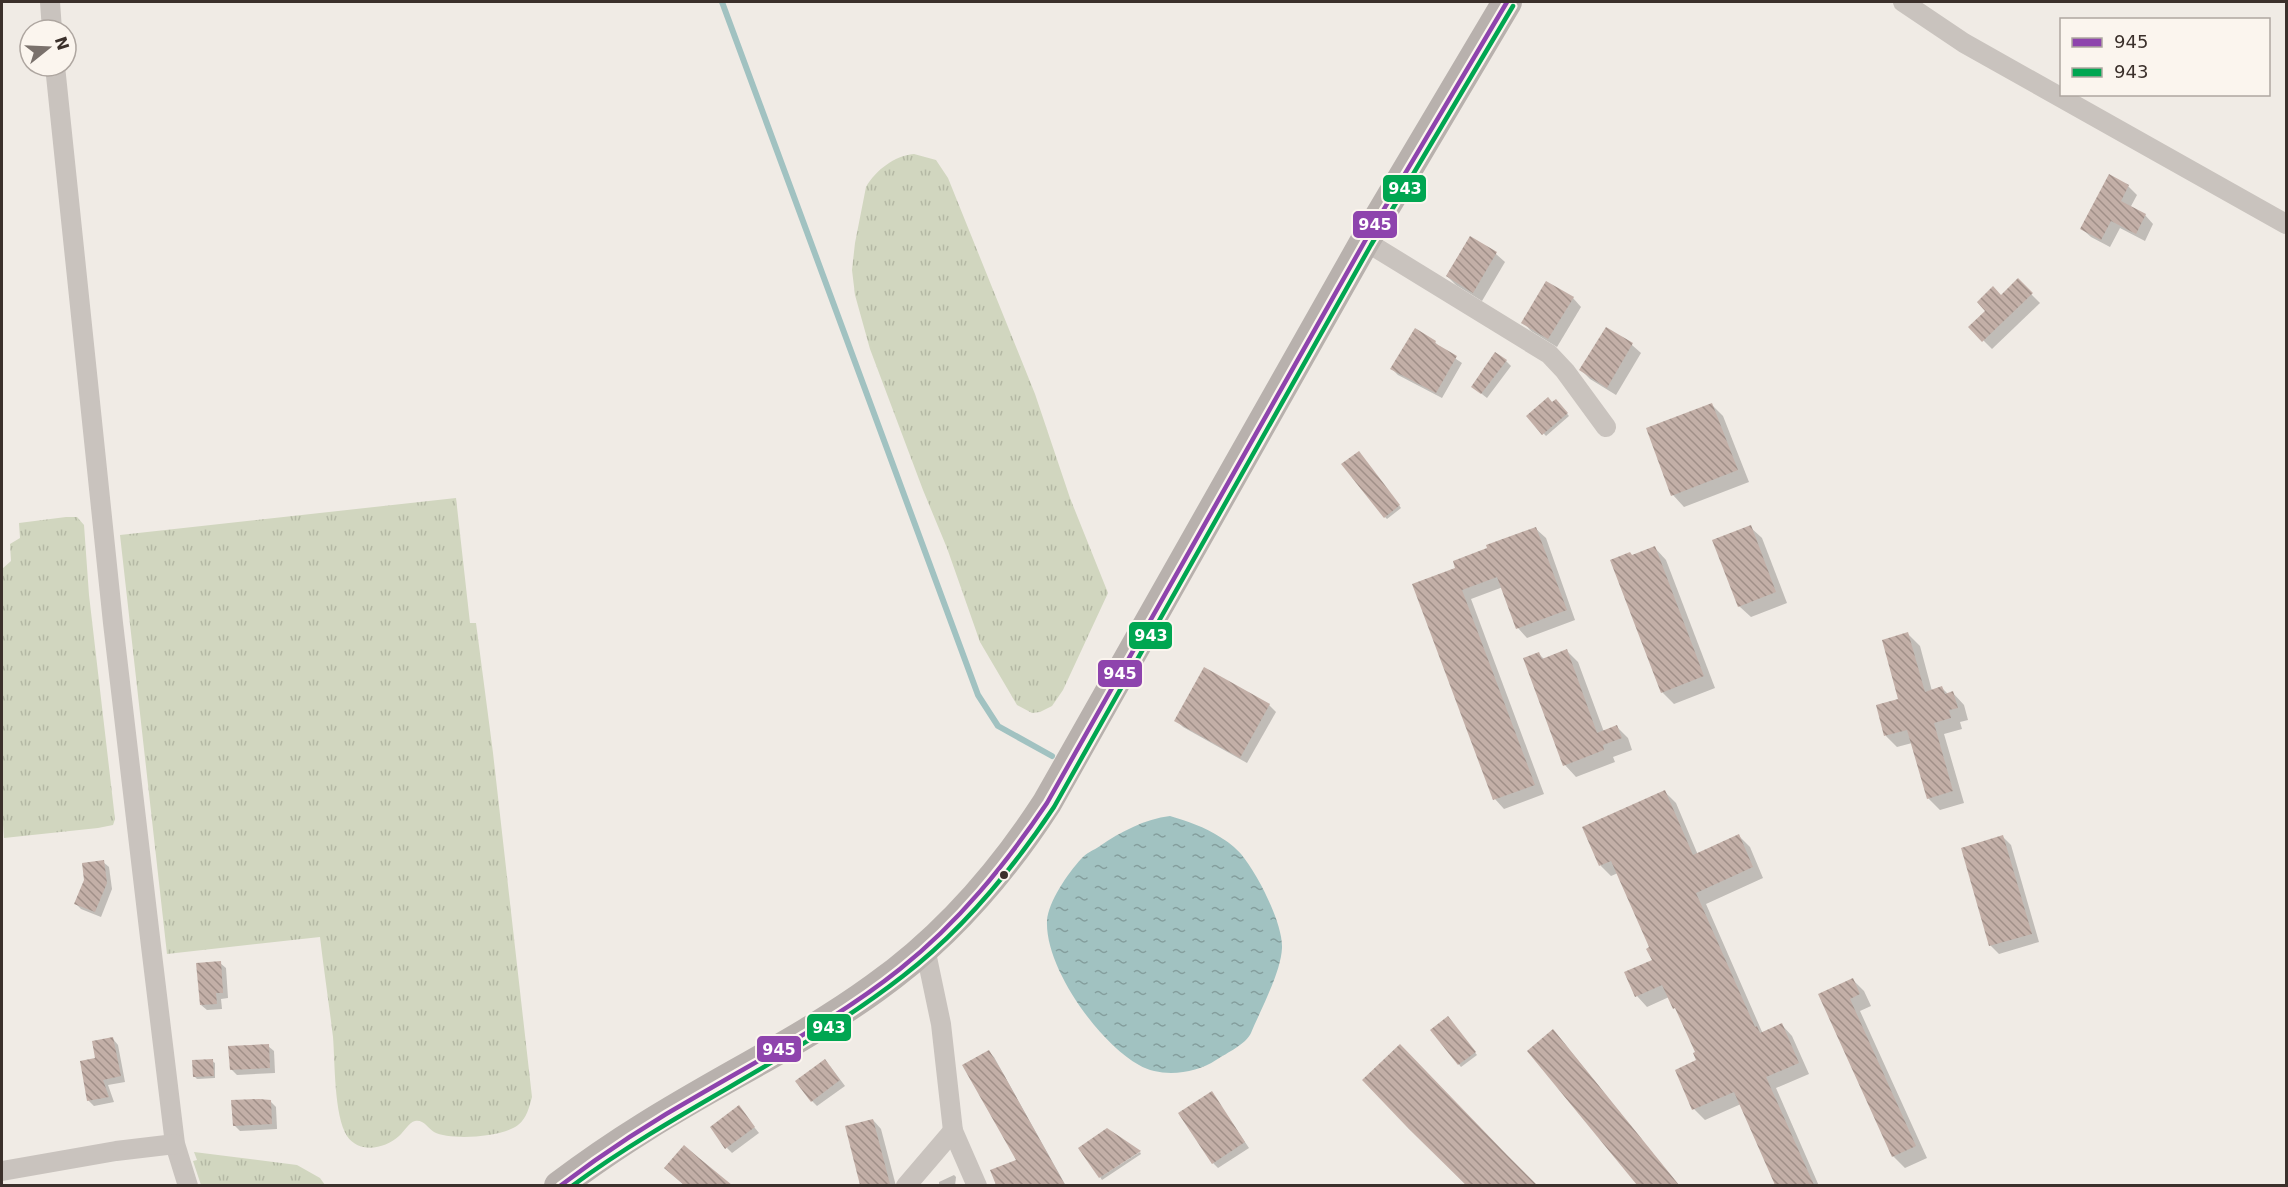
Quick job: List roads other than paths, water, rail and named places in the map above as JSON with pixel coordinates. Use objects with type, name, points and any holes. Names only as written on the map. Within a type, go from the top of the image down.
[{"type":"main road","points":[[559,1185],[646,1126],[812,1032],[876,988],[926,948],[978,895],[1005,863],[1047,803],[1365,241],[1508,2]]},
{"type":"street","points":[[50,2],[51,18]]},
{"type":"street","points":[[1903,2],[1964,43],[2286,224]]},
{"type":"street","points":[[56,78],[113,623],[175,1144],[188,1185]]},
{"type":"street","points":[[1365,241],[1549,354],[1565,371],[1606,428]]},
{"type":"street","points":[[926,948],[941,1024],[953,1131],[977,1185]]},
{"type":"street","points":[[906,1185],[953,1131]]},
{"type":"street","points":[[2,1172],[116,1150],[175,1144]]},
{"type":"water","points":[[1170,816],[1208,830],[1237,849],[1254,873],[1274,912],[1282,948],[1274,979],[1249,1037],[1208,1065],[1178,1073],[1157,1072],[1139,1065],[1107,1040],[1077,1002],[1065,981],[1049,940],[1047,921],[1051,905],[1060,888],[1083,857],[1133,827]]},
{"type":"waterway","points":[[722,2],[978,695],[998,726],[1052,756]]}]
